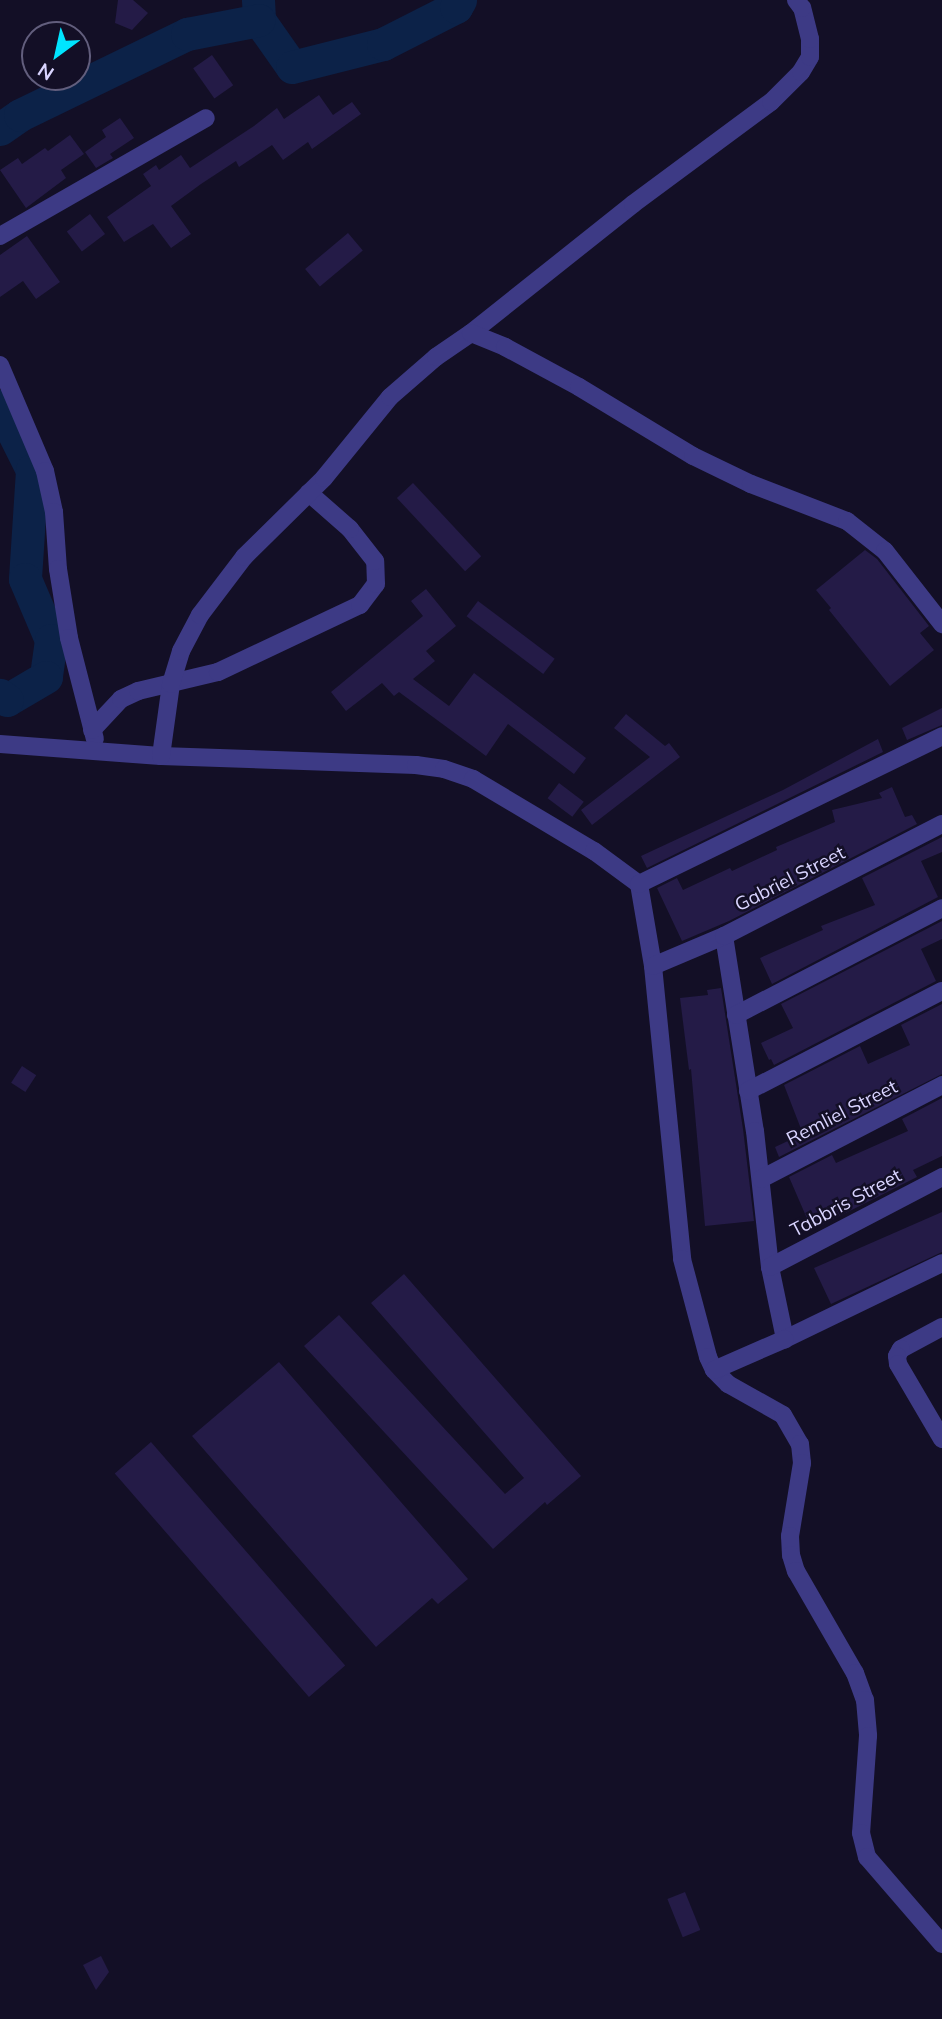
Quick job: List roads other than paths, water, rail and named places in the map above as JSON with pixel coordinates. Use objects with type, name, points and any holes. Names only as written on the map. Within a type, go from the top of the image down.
[{"type":"street","points":[[161,756],[171,684],[181,651],[201,615],[244,557],[309,493],[390,397],[436,357],[471,333],[633,204],[771,102],[801,72],[810,57],[810,39],[802,8],[796,0]]},
{"type":"street","points":[[0,236],[206,118]]},
{"type":"street","points":[[471,333],[530,360],[716,467],[846,522],[885,551],[942,624]]},
{"type":"street","points":[[0,365],[45,471],[54,512],[58,569],[69,638],[92,730],[101,752]]},
{"type":"street","points":[[92,730],[121,699],[138,691],[218,672],[360,605],[376,584],[375,561],[350,529],[309,493]]},
{"type":"street","points":[[639,884],[942,736]]},
{"type":"street","points":[[0,744],[161,756],[416,765],[444,769],[473,779],[594,851],[639,884],[653,966],[682,1259],[713,1370],[728,1384],[783,1415],[800,1444],[802,1463],[790,1536],[791,1555],[796,1571],[855,1673],[865,1700],[868,1736],[861,1833],[867,1857],[883,1880],[942,1944]]},
{"type":"street","name":"Gabriel Street","points":[[653,966],[724,936],[942,824]]},
{"type":"street","points":[[736,1015],[942,908]]},
{"type":"street","points":[[724,936],[761,1179],[770,1267],[785,1339]]},
{"type":"street","points":[[748,1091],[942,991]]},
{"type":"street","name":"Remliel Street","points":[[761,1179],[942,1085]]},
{"type":"street","name":"Tabbris Street","points":[[770,1267],[942,1177]]},
{"type":"street","points":[[713,1370],[785,1339],[942,1263]]},
{"type":"street","points":[[940,1430],[898,1364],[897,1356],[901,1349],[942,1327]]},
{"type":"waterway","points":[[258,0],[259,20],[292,67],[383,44],[456,7],[460,0]]},
{"type":"waterway","points":[[0,129],[20,115],[187,34],[259,20]]},
{"type":"waterway","points":[[0,406],[32,470],[25,579],[51,640],[46,677],[7,700],[0,695]]}]
